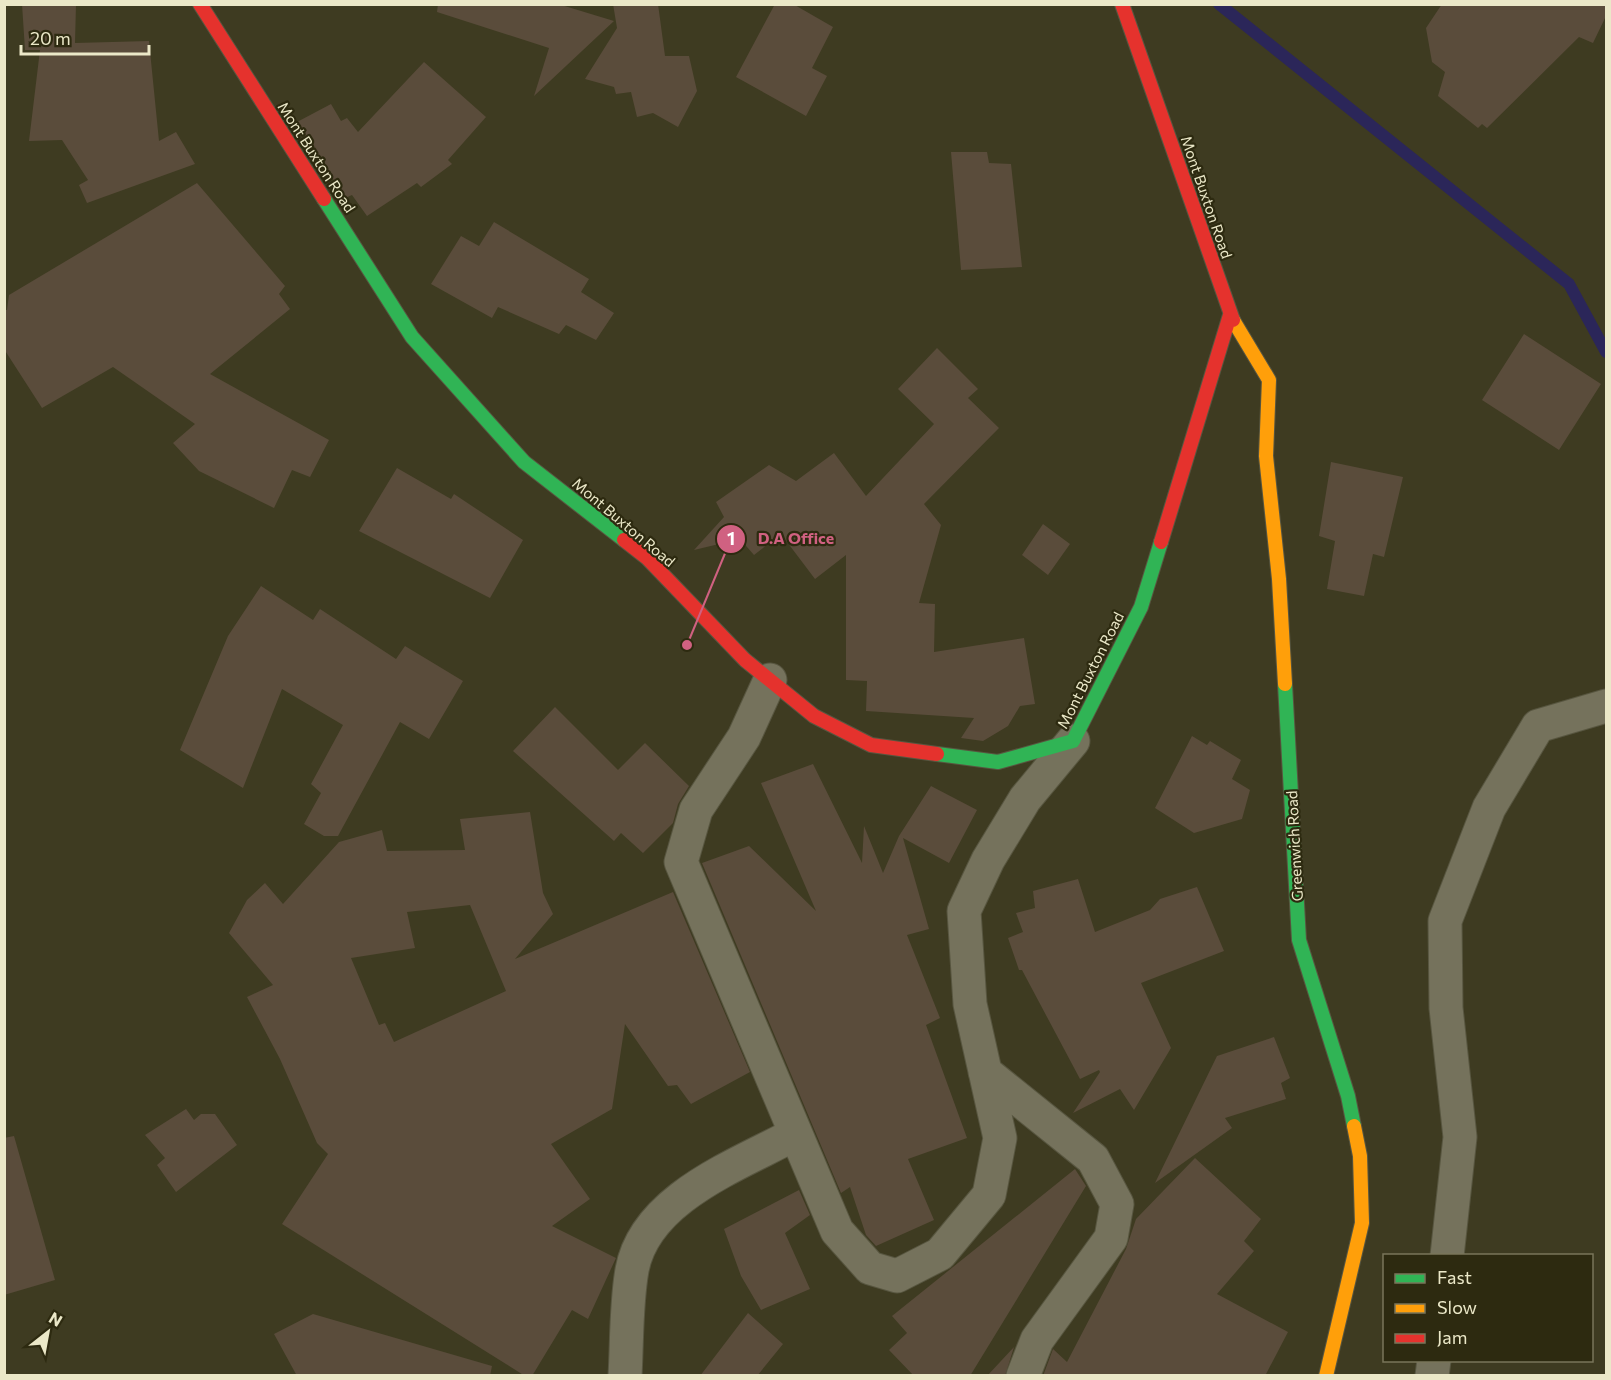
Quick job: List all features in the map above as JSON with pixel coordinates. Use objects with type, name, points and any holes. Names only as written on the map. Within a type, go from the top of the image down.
[{"type":"street","name":"Mont Buxton Road","points":[[200,4],[412,337],[524,462],[647,558],[745,660],[814,716],[871,745],[998,762],[1073,741],[1141,607],[1230,315],[1122,4]]},
{"type":"street","name":"Greenwich Road","points":[[1230,315],[1269,380],[1266,456],[1279,579],[1299,940],[1348,1096],[1360,1156],[1362,1223],[1326,1376]]},
{"type":"street","points":[[770,680],[744,737],[696,810],[681,862],[837,1231],[870,1268],[897,1276],[940,1254],[989,1195],[1000,1138],[970,1004],[964,911],[988,860],[1025,799],[1073,741]]},
{"type":"street","points":[[1447,1254],[1460,1137],[1446,1008],[1445,921],[1489,808],[1538,726],[1606,706]]},
{"type":"street","points":[[985,1072],[1093,1159],[1117,1204],[1112,1238],[1037,1340],[1023,1376]]},
{"type":"street","points":[[624,1376],[632,1269],[642,1240],[683,1194],[795,1134]]},
{"type":"building","points":[[22,4],[76,4],[75,43],[149,41],[159,141],[176,132],[195,164],[87,203],[79,185],[88,180],[62,140],[29,141],[40,50],[25,50]]},
{"type":"building","points":[[438,4],[558,4],[614,21],[534,96],[549,48],[437,12]]},
{"type":"building","points":[[613,4],[658,4],[665,56],[689,56],[697,91],[678,127],[653,113],[637,117],[631,92],[616,94],[614,87],[585,79],[617,28]]},
{"type":"building","points":[[775,4],[793,4],[833,27],[812,68],[827,76],[806,116],[736,77]]},
{"type":"building","points":[[1442,4],[1606,4],[1606,16],[1593,43],[1579,37],[1487,128],[1482,124],[1478,128],[1438,96],[1445,72],[1432,62],[1426,28]]},
{"type":"building","points":[[424,62],[486,117],[448,160],[452,164],[421,187],[417,183],[367,216],[352,195],[345,198],[297,122],[331,104],[341,121],[347,118],[358,132]]},
{"type":"building","points":[[951,152],[987,152],[989,163],[1011,164],[1022,267],[961,270]]},
{"type":"building","points":[[197,183],[285,286],[279,294],[290,309],[210,374],[329,440],[310,477],[292,470],[274,508],[199,471],[173,443],[195,424],[113,367],[42,408],[4,349],[4,310],[7,310],[9,295]]},
{"type":"building","points":[[494,222],[589,279],[581,292],[614,313],[596,340],[566,325],[559,334],[498,307],[492,318],[431,284],[461,236],[479,246]]},
{"type":"building","points":[[1524,334],[1601,384],[1559,450],[1482,400]]},
{"type":"building","points":[[937,348],[978,389],[968,398],[999,428],[924,504],[941,525],[919,603],[935,604],[934,652],[1024,638],[1035,704],[1020,706],[1008,726],[983,741],[961,738],[974,718],[866,711],[867,681],[846,680],[846,555],[815,579],[781,534],[754,555],[740,539],[694,550],[724,517],[716,502],[769,465],[796,481],[834,453],[866,496],[934,424],[898,389]]},
{"type":"building","points":[[1331,462],[1403,477],[1384,557],[1373,554],[1364,596],[1327,589],[1335,541],[1319,536]]},
{"type":"building","points":[[397,468],[451,499],[454,494],[523,540],[490,598],[359,531]]},
{"type":"building","points":[[1043,524],[1070,544],[1048,575],[1022,555]]},
{"type":"building","points":[[261,586],[313,620],[320,609],[396,659],[405,646],[463,681],[429,739],[400,722],[338,836],[324,836],[304,824],[321,793],[311,784],[343,725],[282,689],[243,788],[180,750],[228,636]]},
{"type":"building","points":[[555,707],[618,770],[645,743],[689,786],[678,804],[673,823],[643,853],[621,833],[614,841],[513,751]]},
{"type":"building","points":[[1192,736],[1207,745],[1210,741],[1241,760],[1232,779],[1250,790],[1242,819],[1194,833],[1155,808]]},
{"type":"building","points":[[813,764],[862,863],[864,826],[883,873],[899,836],[931,786],[977,810],[949,863],[903,838],[929,929],[907,935],[940,1018],[926,1025],[967,1138],[908,1159],[934,1220],[876,1246],[866,1235],[850,1187],[841,1193],[702,863],[749,846],[816,911],[761,783]]},
{"type":"building","points":[[530,812],[543,893],[553,914],[515,959],[673,892],[750,1072],[691,1104],[677,1085],[668,1086],[625,1024],[612,1109],[551,1144],[590,1199],[552,1226],[616,1258],[588,1319],[572,1310],[532,1376],[525,1376],[282,1224],[328,1154],[317,1143],[280,1059],[247,997],[273,985],[229,933],[247,900],[265,883],[283,904],[339,842],[382,830],[387,851],[465,850],[460,819]],"holes":[[[470,905],[506,991],[394,1042],[385,1023],[379,1025],[351,958],[415,948],[407,912]]]},
{"type":"building","points":[[1078,879],[1095,932],[1150,910],[1160,899],[1197,887],[1224,951],[1141,983],[1171,1048],[1134,1110],[1120,1089],[1073,1113],[1100,1072],[1099,1070],[1080,1079],[1022,970],[1019,970],[1008,938],[1023,932],[1016,913],[1035,908],[1033,891]]},
{"type":"building","points":[[1274,1037],[1290,1078],[1281,1083],[1286,1099],[1225,1118],[1232,1128],[1155,1183],[1217,1056]]},
{"type":"building","points":[[186,1109],[194,1120],[201,1114],[215,1114],[237,1145],[176,1192],[157,1165],[165,1158],[145,1135]]},
{"type":"building","points":[[14,1136],[55,1280],[4,1295],[4,1138]]},
{"type":"building","points":[[1195,1158],[1261,1219],[1244,1241],[1254,1251],[1217,1294],[1288,1332],[1265,1376],[1043,1376],[1053,1349],[1067,1362],[1126,1249],[1136,1219]]},
{"type":"building","points":[[1075,1169],[1086,1186],[970,1376],[914,1376],[889,1350],[907,1333],[892,1316]]},
{"type":"building","points":[[799,1190],[810,1215],[785,1233],[810,1289],[761,1310],[741,1276],[724,1229]]},
{"type":"building","points":[[748,1313],[783,1344],[757,1376],[700,1376]]},
{"type":"building","points":[[313,1314],[492,1366],[490,1376],[297,1376],[274,1334]]},
{"type":"building","points":[[1014,1347],[1005,1376],[987,1376]]},
{"type":"waterway","points":[[1219,4],[1569,284],[1606,352]]},
{"type":"traffic: fast","points":[[324,199],[412,337],[524,462],[624,540]]},
{"type":"traffic: fast","points":[[937,754],[998,762],[1073,741],[1141,607],[1161,542]]},
{"type":"traffic: fast","points":[[1285,684],[1299,940],[1348,1096],[1354,1126]]},
{"type":"traffic: slow","points":[[1233,320],[1269,380],[1266,456],[1279,579],[1285,684]]},
{"type":"traffic: slow","points":[[1326,1376],[1362,1223],[1360,1156],[1354,1126]]},
{"type":"traffic: jam","points":[[200,4],[324,199]]},
{"type":"traffic: jam","points":[[1122,4],[1233,320]]},
{"type":"traffic: jam","points":[[1161,542],[1230,315]]},
{"type":"traffic: jam","points":[[624,540],[647,558],[745,660],[814,716],[871,745],[937,754]]},
{"type":"place","name":"D.A Office","points":[[687,645]]}]
